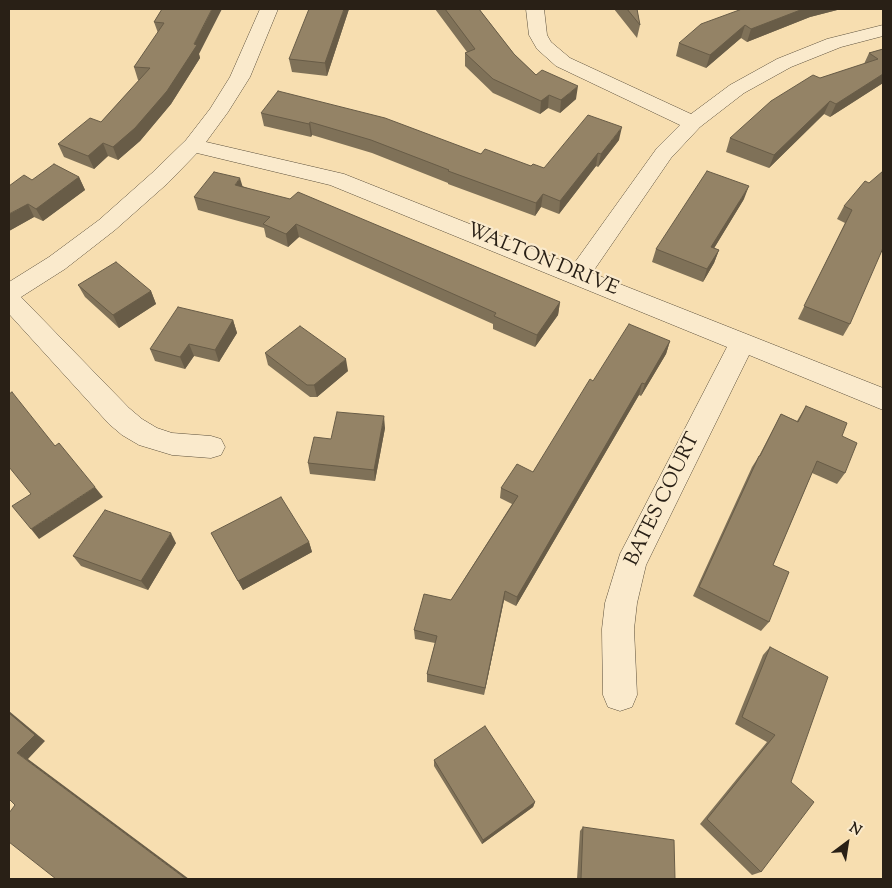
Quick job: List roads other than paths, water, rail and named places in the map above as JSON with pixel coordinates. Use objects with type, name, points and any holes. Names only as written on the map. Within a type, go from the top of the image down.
[{"type":"street","points":[[9,293],[56,263],[107,224],[160,178],[193,145],[218,112],[240,77],[269,9]]},
{"type":"street","points":[[536,9],[538,35],[544,45],[563,62],[693,123]]},
{"type":"street","points":[[578,275],[664,154],[693,123],[737,89],[784,63],[826,46],[883,30]]},
{"type":"street","name":"WALTON DRIVE","points":[[193,145],[336,179],[578,275],[742,344],[883,399]]},
{"type":"street","points":[[9,299],[119,416],[132,427],[149,438],[172,444],[211,448]]},
{"type":"street","name":"BATES COURT","points":[[620,695],[618,629],[621,603],[631,564],[742,344]]}]
